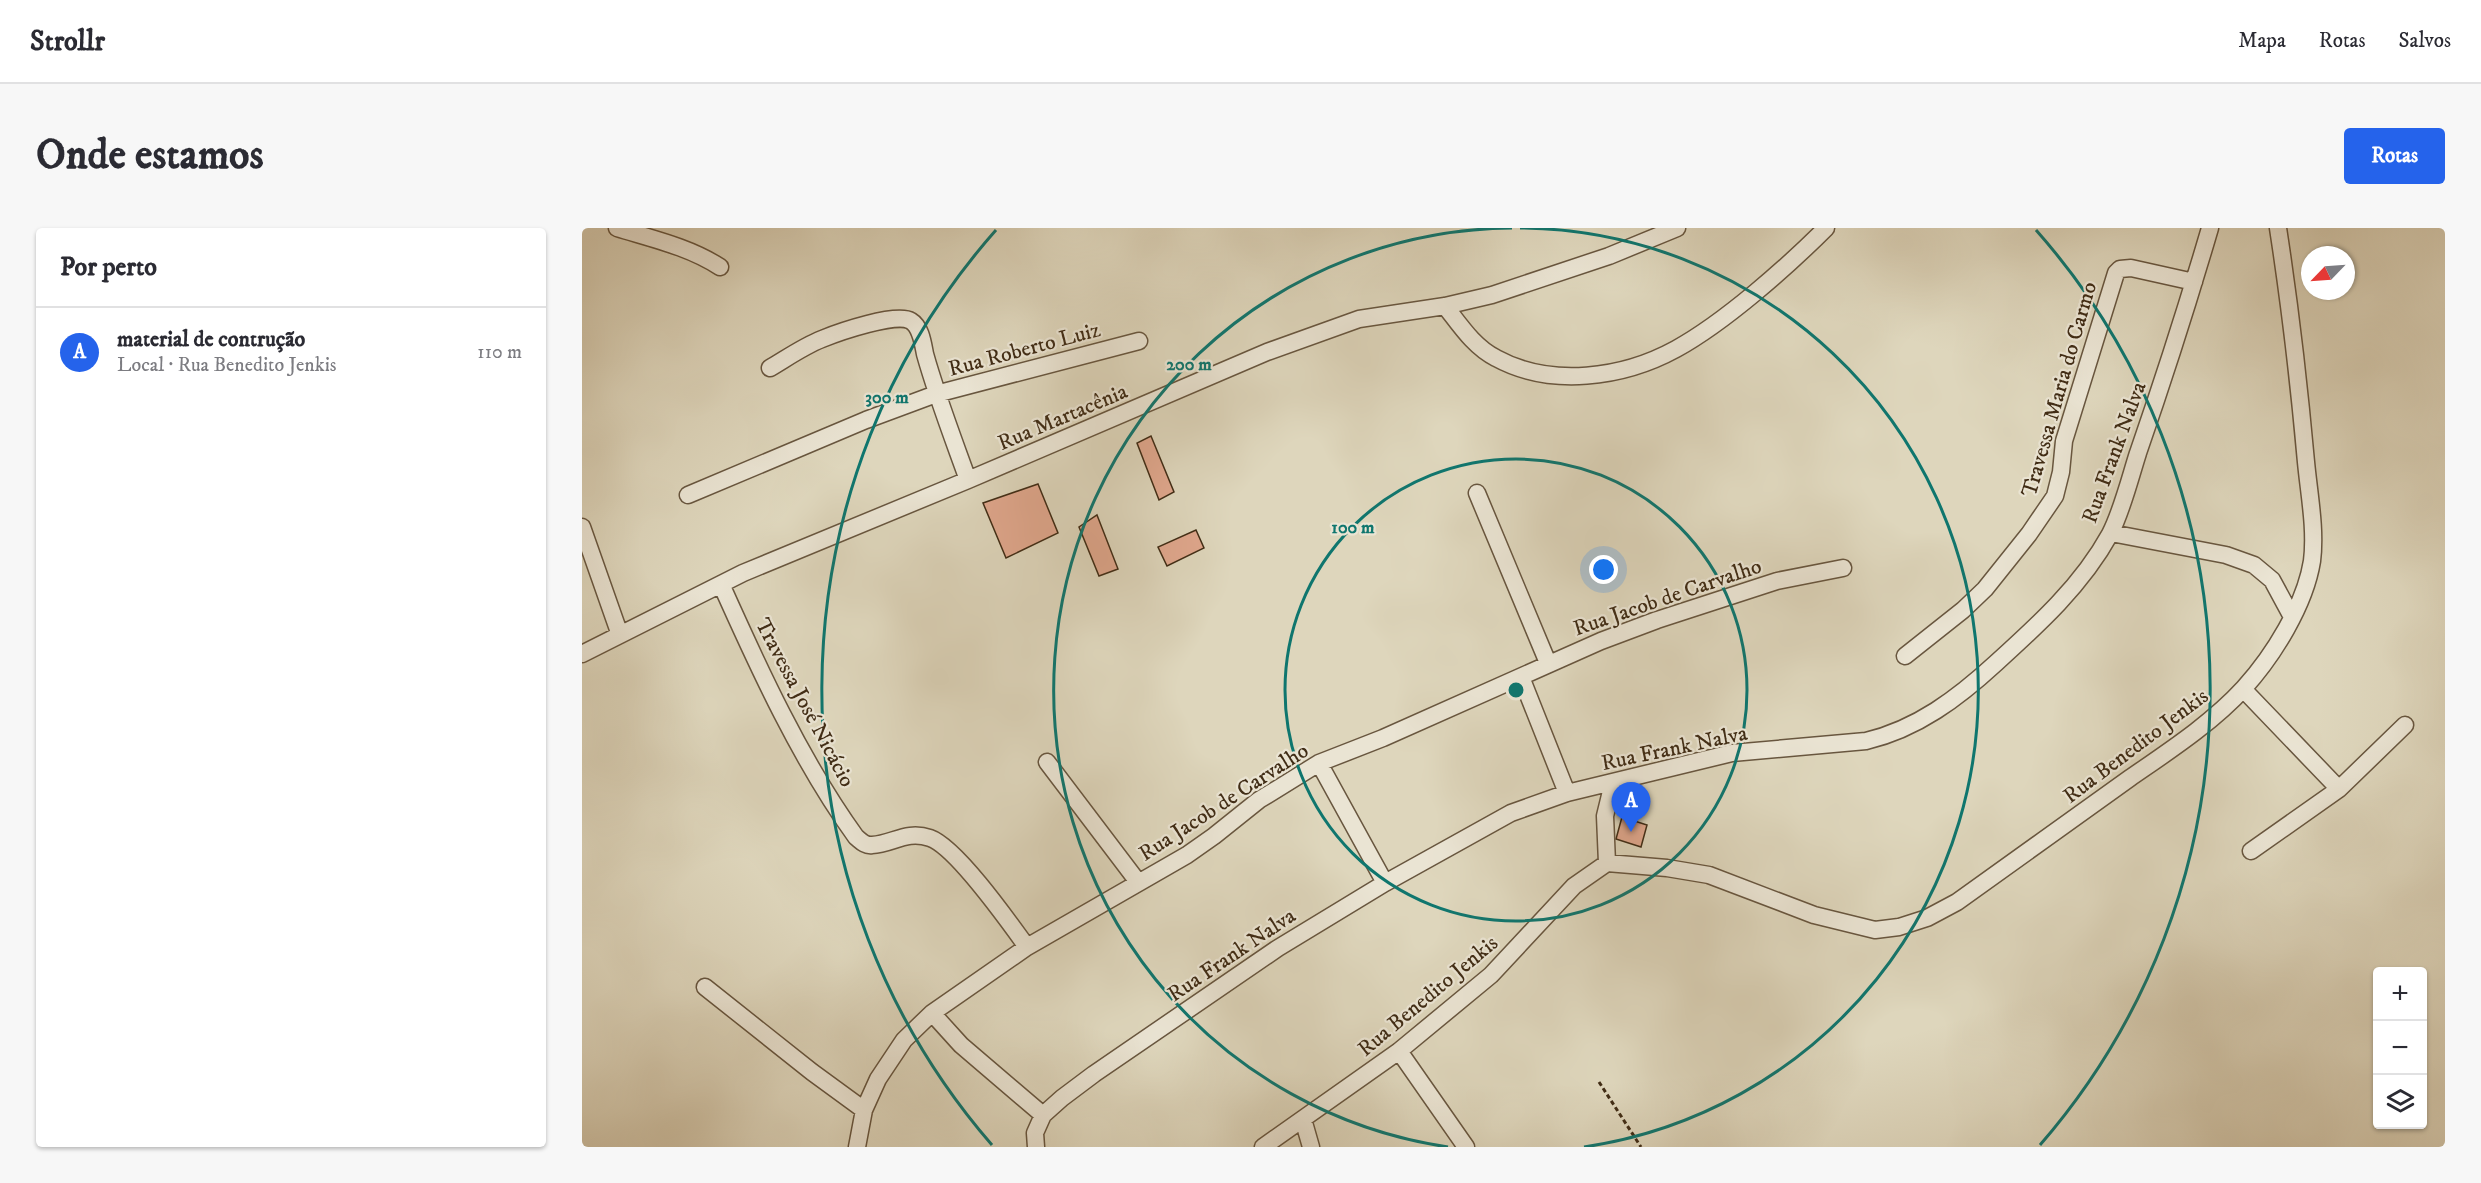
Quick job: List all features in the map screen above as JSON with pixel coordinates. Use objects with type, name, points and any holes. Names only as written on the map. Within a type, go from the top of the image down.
[{"type":"street","points":[[617,228],[701,255],[720,267]]},
{"type":"street","name":"Rua Martacênia","points":[[582,654],[744,573],[1267,352],[1359,319],[1445,306],[1492,295],[1610,256],[1677,228]]},
{"type":"street","points":[[1445,306],[1478,346],[1497,359],[1540,375],[1568,378],[1607,373],[1647,362],[1677,348],[1731,310],[1826,228]]},
{"type":"street","name":"Rua Frank Nalva","points":[[1043,1115],[1094,1074],[1278,948],[1385,883],[1511,813],[1567,793],[1732,753],[1866,741],[1887,736],[1912,725],[1942,707],[1977,680],[2041,622],[2082,577],[2111,532],[2210,228]]},
{"type":"street","name":"Rua Benedito Jenkis","points":[[1263,1147],[1400,1051],[1491,975],[1574,886],[1607,863],[1667,868],[1709,875],[1814,915],[1875,930],[1899,927],[1927,918],[1957,902],[2168,751],[2243,689],[2260,668],[2292,617],[2306,586],[2312,560],[2313,537],[2292,328],[2278,228]]},
{"type":"street","name":"Travessa Maria do Carmo","points":[[1905,656],[1963,610],[1985,589],[2046,511],[2055,495],[2061,472],[2064,441],[2112,282],[2120,269],[2131,268],[2194,282]]},
{"type":"street","points":[[770,368],[822,339],[893,319],[907,319],[914,323],[920,333],[936,394],[968,480]]},
{"type":"street","name":"Rua Roberto Luiz","points":[[688,495],[866,420],[936,394],[1139,341]]},
{"type":"street","points":[[1477,493],[1548,663]]},
{"type":"street","points":[[582,527],[620,635]]},
{"type":"street","points":[[2111,532],[2226,555],[2254,565],[2272,580],[2292,617]]},
{"type":"street","name":"Rua Jacob de Carvalho","points":[[857,1147],[864,1110],[878,1079],[904,1041],[932,1013],[1027,947],[1187,855],[1259,800],[1320,763],[1383,738],[1548,663],[1657,620],[1776,581],[1843,568]]},
{"type":"street","name":"Travessa José Nicácio","points":[[721,584],[786,717],[836,807],[856,837],[872,846],[914,835],[930,838],[944,845],[960,861],[1027,947]]},
{"type":"street","points":[[1521,677],[1567,793]]},
{"type":"street","points":[[2243,689],[2339,789]]},
{"type":"street","points":[[2250,851],[2339,789],[2405,725]]},
{"type":"street","points":[[1047,762],[1138,882]]},
{"type":"street","points":[[1320,763],[1385,883]]},
{"type":"street","points":[[1607,863],[1605,816],[1613,783]]},
{"type":"street","points":[[705,987],[864,1110]]},
{"type":"street","points":[[932,1013],[961,1045],[1043,1115],[1035,1133],[1036,1147]]},
{"type":"street","points":[[1400,1051],[1427,1094],[1466,1147]]},
{"type":"street","points":[[1303,1119],[1311,1147]]},
{"type":"path","points":[[1599,1082],[1641,1147]]},
{"type":"building","points":[[1151,436],[1174,492],[1159,500],[1137,443]]},
{"type":"building","points":[[1038,484],[1058,533],[1006,558],[983,503]]},
{"type":"building","points":[[1097,515],[1118,569],[1099,576],[1079,527]]},
{"type":"building","points":[[1196,530],[1204,548],[1167,566],[1158,547]]},
{"type":"building","points":[[1622,817],[1647,825],[1641,847],[1616,839]]},
{"type":"place","name":"material de contrução","points":[[1631,832]]}]
